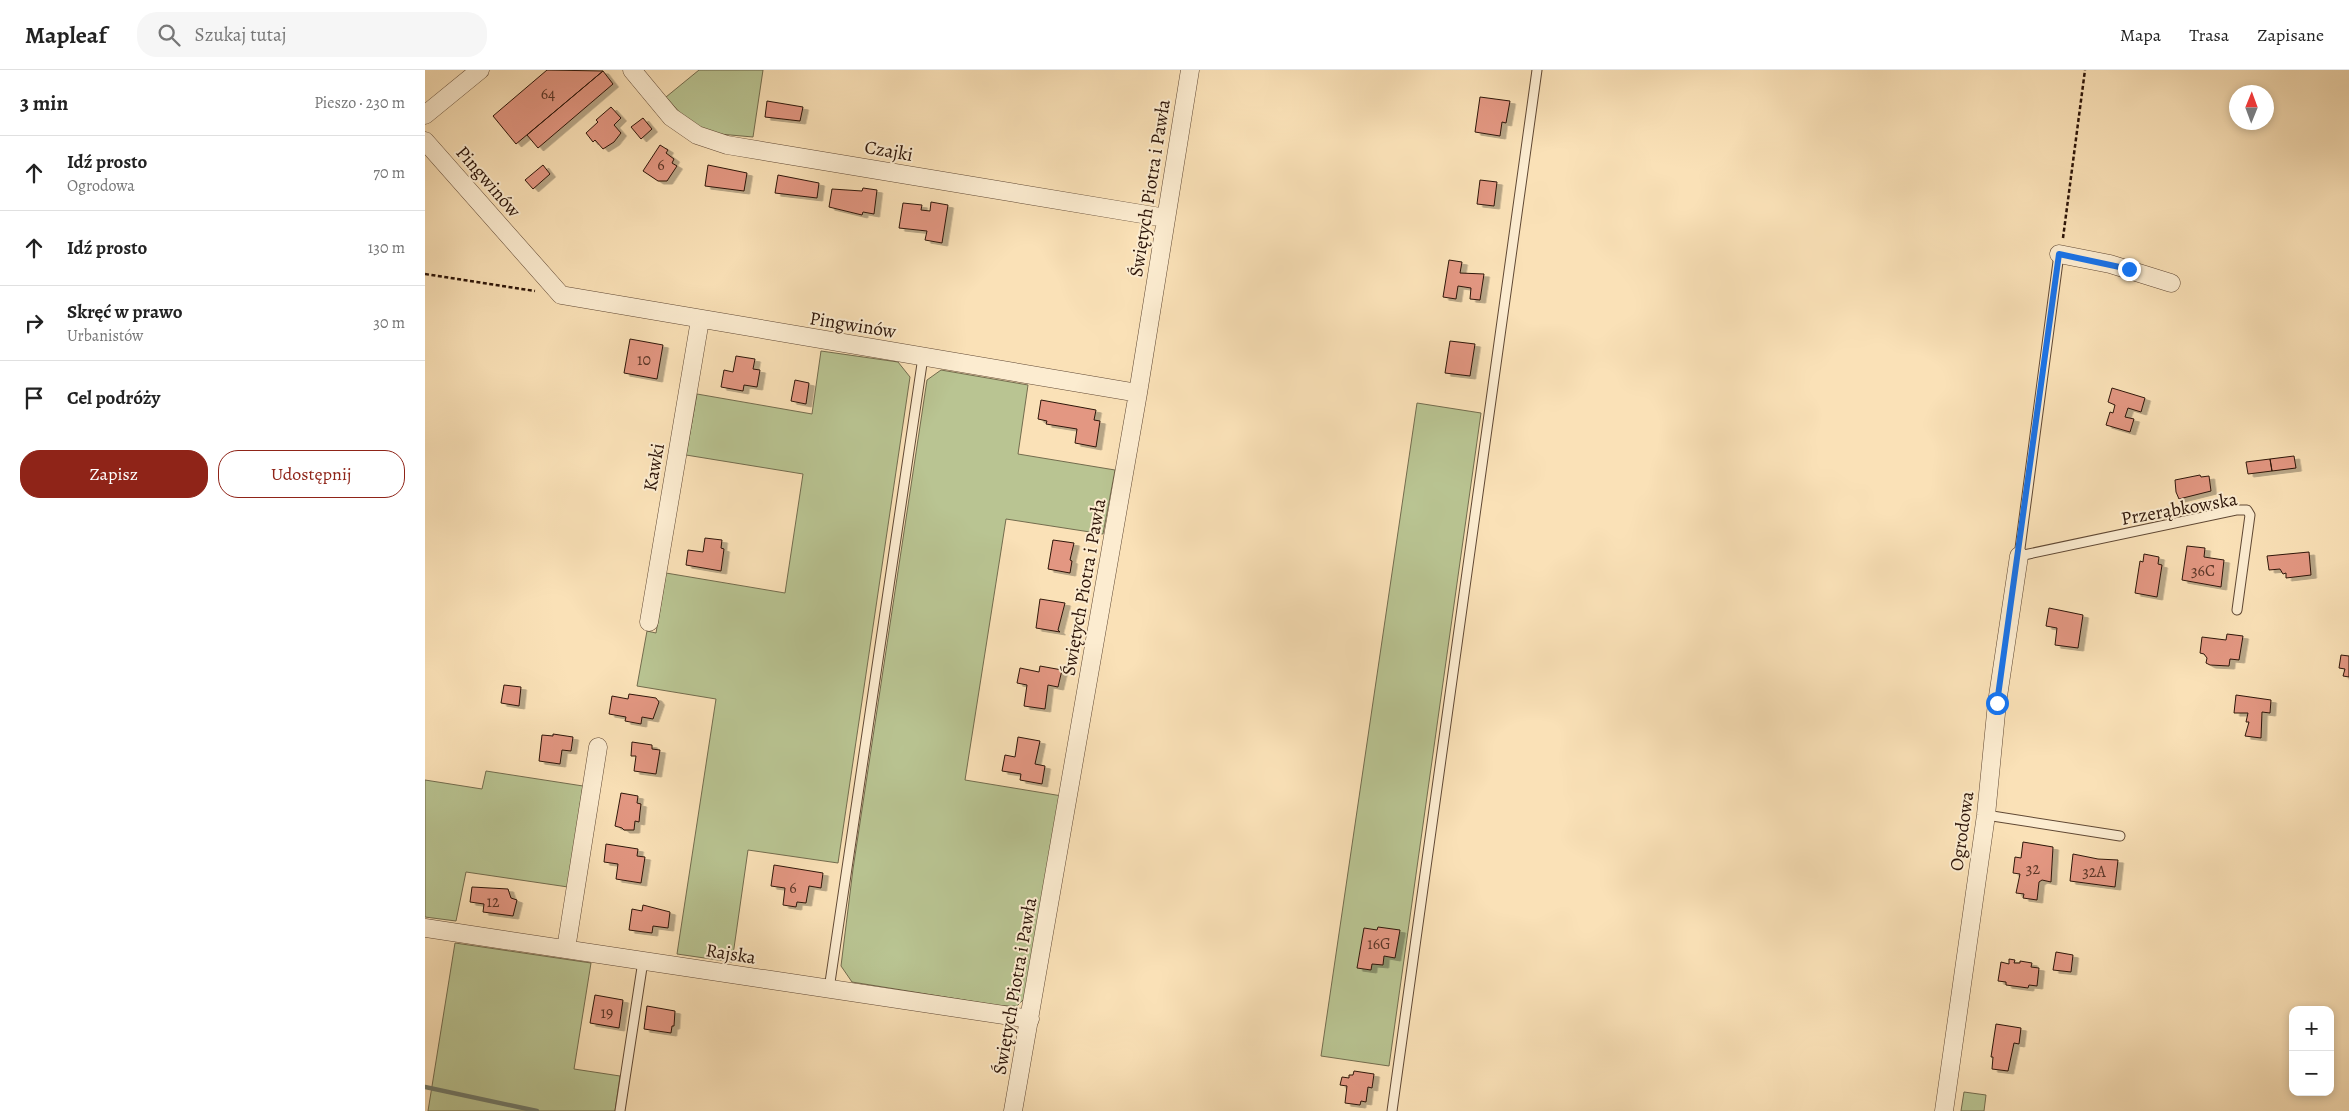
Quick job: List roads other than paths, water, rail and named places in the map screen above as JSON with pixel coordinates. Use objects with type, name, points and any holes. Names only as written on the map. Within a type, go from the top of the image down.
[{"type":"street","points":[[425,115],[480,70]]},
{"type":"street","name":"Czajki","points":[[632,70],[671,117],[697,135],[727,145],[1166,218]]},
{"type":"street","name":"Świętych Piotra i Pawła","points":[[1013,1111],[1138,393],[1190,70]]},
{"type":"street","name":"Pingwinów","points":[[425,141],[561,295],[1138,393]]},
{"type":"street","points":[[2059,254],[2110,264],[2171,283]]},
{"type":"street","name":"Kawki","points":[[649,622],[700,320]]},
{"type":"street","name":"Ogrodowa","points":[[1944,1111],[1986,815],[1997,703],[2019,556]]},
{"type":"street","points":[[566,949],[598,747]]},
{"type":"street","name":"Rajska","points":[[425,928],[1030,1019]]},
{"type":"lane","points":[[1392,1111],[1537,70]]},
{"type":"lane","points":[[2019,556],[2059,254]]},
{"type":"lane","points":[[829,989],[923,357]]},
{"type":"lane","name":"Przerąbkowska","points":[[2019,556],[2247,510],[2250,515],[2237,610]]},
{"type":"lane","points":[[1986,815],[2121,836]]},
{"type":"lane","points":[[620,1111],[643,961]]},
{"type":"waterway","points":[[425,1087],[537,1111]]}]
